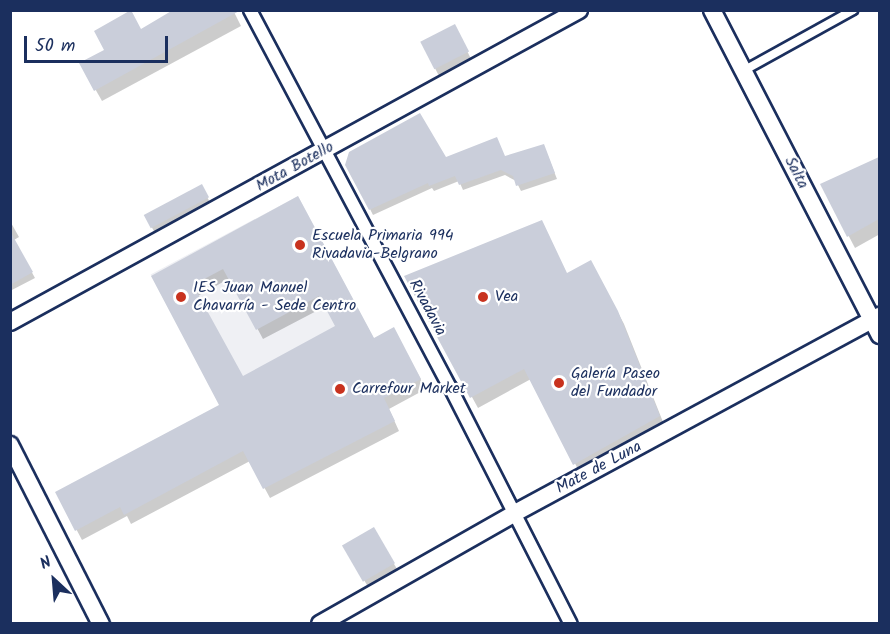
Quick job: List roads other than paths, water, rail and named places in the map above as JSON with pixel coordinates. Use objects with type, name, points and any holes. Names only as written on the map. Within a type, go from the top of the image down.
[{"type":"street","name":"Rivadavia","points":[[250,10],[571,624]]},
{"type":"street","name":"Mota Botello","points":[[10,322],[579,10]]},
{"type":"street","name":"Salta","points":[[712,10],[877,324]]},
{"type":"street","name":"Mate de Luna","points":[[320,624],[515,513],[877,324]]},
{"type":"street","points":[[10,445],[101,624]]},
{"type":"lane","points":[[743,71],[853,10]]},
{"type":"place","name":"Escuela Primaria 994 Rivadavia-Belgrano","points":[[300,245]]},
{"type":"place","name":"IES Juan Manuel Chavarría - Sede Centro","points":[[181,297]]},
{"type":"place","name":"Vea","points":[[483,297]]},
{"type":"place","name":"Galería Paseo del Fundador","points":[[559,383]]},
{"type":"place","name":"Carrefour Market","points":[[340,389]]}]
